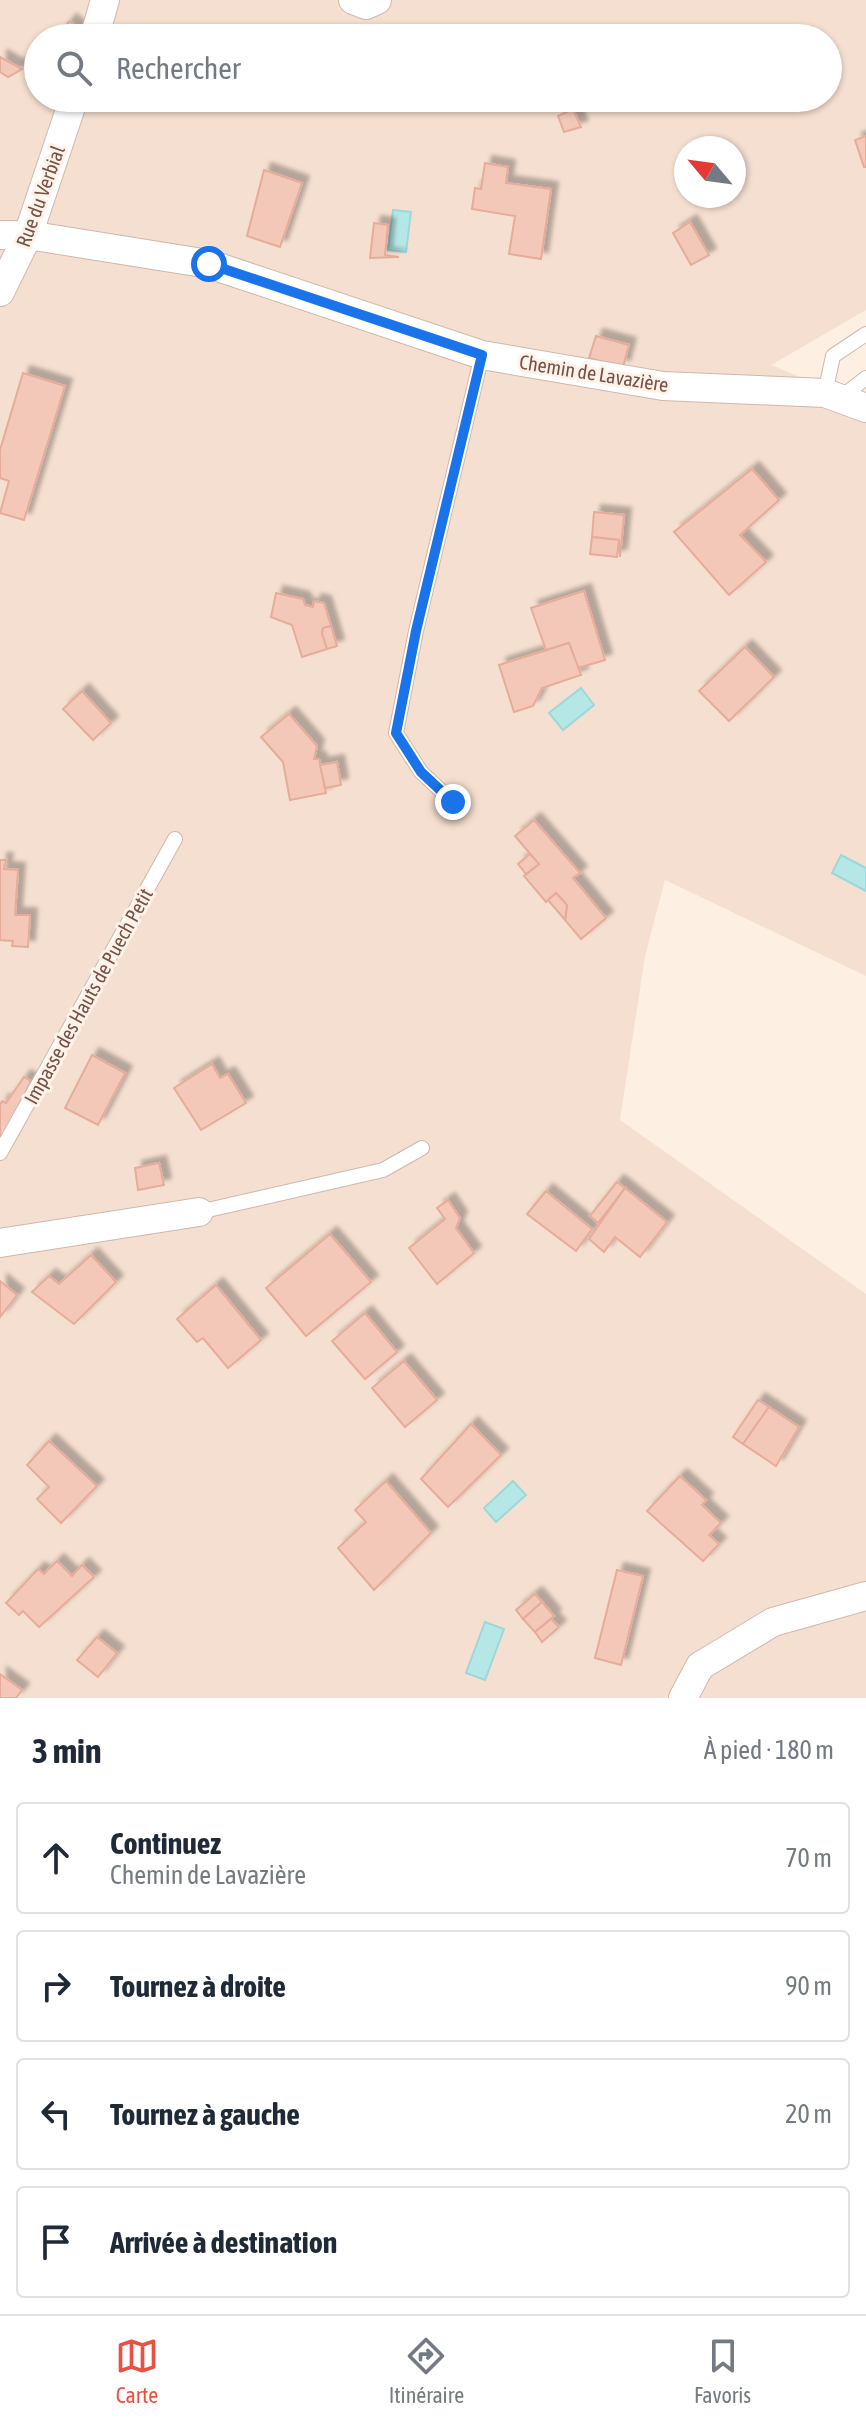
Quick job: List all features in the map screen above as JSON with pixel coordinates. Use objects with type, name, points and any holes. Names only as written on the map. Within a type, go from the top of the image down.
[{"type":"street","points":[[353,0],[366,5],[377,0]]},
{"type":"street","name":"Rue du Verbial","points":[[0,292],[28,235],[69,112]]},
{"type":"street","name":"Chemin de Lavazière","points":[[0,235],[28,235],[209,264],[482,355],[663,386],[844,400]]},
{"type":"street","points":[[0,1243],[199,1212]]},
{"type":"street","points":[[683,1698],[700,1666],[773,1622],[866,1596]]},
{"type":"lane","points":[[844,400],[833,356],[866,334]]},
{"type":"lane","points":[[453,802],[421,772],[396,733],[416,631],[482,355]]},
{"type":"lane","points":[[844,400],[866,378]]},
{"type":"lane","name":"Impasse des Hauts de Puech Petit","points":[[0,1153],[175,839]]},
{"type":"lane","points":[[199,1212],[383,1170],[422,1148]]},
{"type":"shaded area","points":[[0,0],[866,0],[866,310],[771,365],[866,404],[866,976],[665,880],[645,956],[620,1120],[866,1294],[866,1698],[0,1698]]},
{"type":"water","points":[[393,210],[411,212],[406,252],[388,250]]},
{"type":"water","points":[[581,688],[594,705],[563,730],[549,713]]},
{"type":"water","points":[[841,855],[866,868],[866,891],[832,873]]},
{"type":"water","points":[[513,1481],[526,1495],[496,1522],[484,1508]]},
{"type":"water","points":[[485,1622],[504,1629],[485,1680],[466,1673]]},
{"type":"building","points":[[0,57],[22,69],[8,77],[0,72]]},
{"type":"building","points":[[574,112],[581,127],[564,132],[558,116]]},
{"type":"building","points":[[866,136],[866,167],[864,167],[855,140]]},
{"type":"building","points":[[485,163],[508,167],[506,183],[551,189],[541,259],[509,254],[515,216],[472,209],[475,188],[481,189]]},
{"type":"building","points":[[264,170],[302,183],[280,247],[247,236]]},
{"type":"building","points":[[690,222],[709,255],[691,265],[673,233]]},
{"type":"building","points":[[374,223],[388,225],[385,255],[399,257],[370,258]]},
{"type":"building","points":[[596,336],[629,345],[623,367],[589,358]]},
{"type":"building","points":[[23,373],[65,386],[24,520],[0,513],[9,481],[0,478],[0,450]]},
{"type":"building","points":[[752,469],[779,500],[740,535],[766,562],[729,595],[674,532]]},
{"type":"building","points":[[594,512],[624,515],[620,557],[619,540],[592,537]]},
{"type":"building","points":[[592,537],[619,540],[617,557],[590,554]]},
{"type":"building","points":[[584,591],[605,660],[578,668],[569,643],[546,650],[531,608]]},
{"type":"building","points":[[276,593],[303,599],[305,605],[313,607],[314,601],[324,603],[331,626],[323,628],[322,633],[327,649],[302,657],[292,625],[271,617]]},
{"type":"building","points":[[331,626],[337,646],[327,649],[322,633],[323,628]]},
{"type":"building","points":[[569,643],[581,675],[542,688],[533,706],[514,712],[499,665]]},
{"type":"building","points":[[745,647],[774,677],[729,721],[699,691]]},
{"type":"building","points":[[82,691],[111,723],[93,740],[63,709]]},
{"type":"building","points":[[289,714],[317,746],[314,759],[319,759],[326,793],[290,800],[283,762],[261,737]]},
{"type":"building","points":[[337,762],[341,785],[325,788],[320,765]]},
{"type":"building","points":[[534,820],[580,873],[573,878],[606,918],[581,939],[565,920],[567,905],[556,893],[546,902],[524,876],[539,864],[515,836]]},
{"type":"building","points":[[530,854],[539,864],[526,874],[518,864]]},
{"type":"building","points":[[0,860],[6,860],[4,869],[18,870],[15,915],[30,915],[28,947],[12,946],[13,941],[0,940]]},
{"type":"building","points":[[556,893],[567,905],[565,920],[548,900]]},
{"type":"building","points":[[92,1055],[125,1073],[98,1125],[65,1108]]},
{"type":"building","points":[[212,1064],[220,1078],[228,1074],[246,1103],[201,1130],[174,1088]]},
{"type":"building","points":[[24,1077],[31,1081],[0,1149],[0,1105],[2,1101],[6,1103]]},
{"type":"building","points":[[159,1163],[164,1185],[138,1190],[135,1168]]},
{"type":"building","points":[[617,1182],[625,1188],[598,1223],[590,1216]]},
{"type":"building","points":[[625,1188],[667,1222],[640,1257],[615,1237],[604,1252],[589,1239]]},
{"type":"building","points":[[546,1191],[592,1229],[576,1251],[527,1214]]},
{"type":"building","points":[[448,1200],[460,1218],[456,1228],[474,1253],[437,1284],[409,1248],[445,1219],[437,1208]]},
{"type":"building","points":[[330,1234],[371,1282],[306,1336],[266,1288]]},
{"type":"building","points":[[91,1255],[116,1282],[74,1324],[32,1292],[49,1276],[59,1284]]},
{"type":"building","points":[[0,1281],[17,1295],[0,1317]]},
{"type":"building","points":[[216,1285],[261,1340],[228,1368],[203,1338],[197,1342],[177,1319]]},
{"type":"building","points":[[365,1313],[397,1352],[365,1379],[332,1341]]},
{"type":"building","points":[[404,1361],[437,1400],[405,1427],[372,1388]]},
{"type":"building","points":[[758,1400],[769,1407],[743,1444],[733,1437]]},
{"type":"building","points":[[769,1407],[799,1427],[776,1466],[743,1444]]},
{"type":"building","points":[[471,1424],[501,1455],[448,1507],[421,1479]]},
{"type":"building","points":[[49,1441],[97,1486],[61,1523],[37,1499],[49,1487],[27,1465]]},
{"type":"building","points":[[680,1476],[706,1500],[702,1505],[721,1523],[709,1535],[719,1544],[703,1561],[647,1511]]},
{"type":"building","points":[[386,1481],[431,1533],[374,1590],[338,1548],[366,1522],[355,1510]]},
{"type":"building","points":[[57,1561],[72,1576],[82,1565],[94,1577],[39,1627],[23,1611],[19,1615],[6,1603],[38,1569],[44,1574]]},
{"type":"building","points":[[617,1570],[643,1576],[621,1665],[595,1658]]},
{"type":"building","points":[[535,1594],[542,1602],[523,1619],[516,1610]]},
{"type":"building","points":[[542,1602],[554,1616],[535,1632],[523,1619]]},
{"type":"building","points":[[551,1619],[559,1627],[542,1642],[535,1632]]},
{"type":"building","points":[[97,1637],[117,1653],[98,1677],[77,1660]]},
{"type":"building","points":[[0,1674],[22,1690],[16,1698],[0,1698]]},
{"type":"route","points":[[209,264],[482,355],[416,631],[396,733],[421,772],[453,802]]}]
